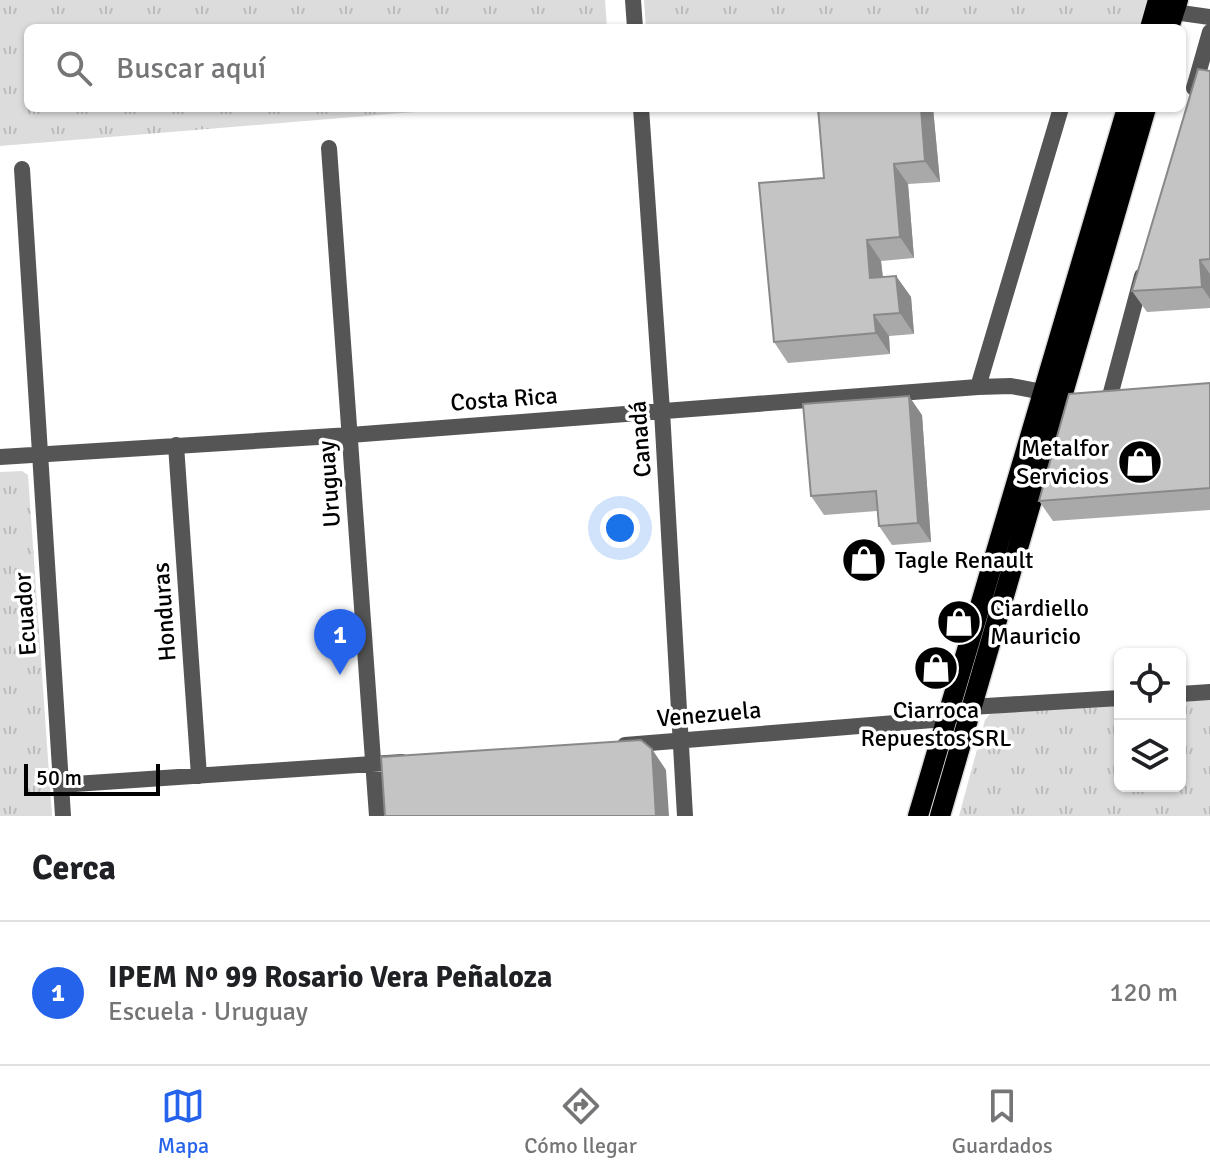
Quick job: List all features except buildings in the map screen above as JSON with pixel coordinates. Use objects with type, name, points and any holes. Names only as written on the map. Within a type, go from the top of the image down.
[{"type":"main road","points":[[1154,24],[1170,10]]},
{"type":"main road","points":[[940,816],[1126,112]]},
{"type":"main road","points":[[918,816],[945,719],[1145,112]]},
{"type":"street","points":[[633,0],[635,24]]},
{"type":"street","points":[[1170,10],[1210,17]]},
{"type":"street","points":[[1189,108],[1210,32]]},
{"type":"street","name":"Canadá","points":[[641,112],[685,816]]},
{"type":"street","points":[[978,387],[1060,112]]},
{"type":"street","name":"Uruguay","points":[[329,148],[377,816]]},
{"type":"street","name":"Ecuador","points":[[22,169],[63,816]]},
{"type":"street","points":[[1052,394],[1104,395],[1147,259]]},
{"type":"street","name":"Costa Rica","points":[[0,457],[350,435],[978,387],[1011,386],[1052,394]]},
{"type":"street","name":"Honduras","points":[[176,445],[199,776]]},
{"type":"street","points":[[1186,694],[1210,692]]},
{"type":"street","name":"Venezuela","points":[[604,746],[945,719],[970,707],[1114,698]]},
{"type":"street","points":[[60,785],[420,760]]},
{"type":"green space","points":[[0,0],[605,0],[607,24],[24,24],[24,112],[414,112],[0,146]]},
{"type":"green space","points":[[644,0],[1149,0],[1143,24],[646,24]]},
{"type":"green space","points":[[22,471],[28,475],[52,816],[0,816],[0,472]]},
{"type":"green space","points":[[1210,698],[1210,816],[959,816],[985,720],[990,714],[1114,704],[1114,792],[1186,792],[1186,700]]},
{"type":"place","name":"Metalfor Servicios","points":[[1140,462]]},
{"type":"place","name":"Tagle Renault","points":[[864,560]]},
{"type":"place","name":"Ciardiello Mauricio","points":[[959,622]]},
{"type":"place","name":"Ciarroca Repuestos SRL","points":[[936,668]]},
{"type":"place","name":"IPEM Nº 99 Rosario Vera Peñaloza","points":[[340,675]]}]
